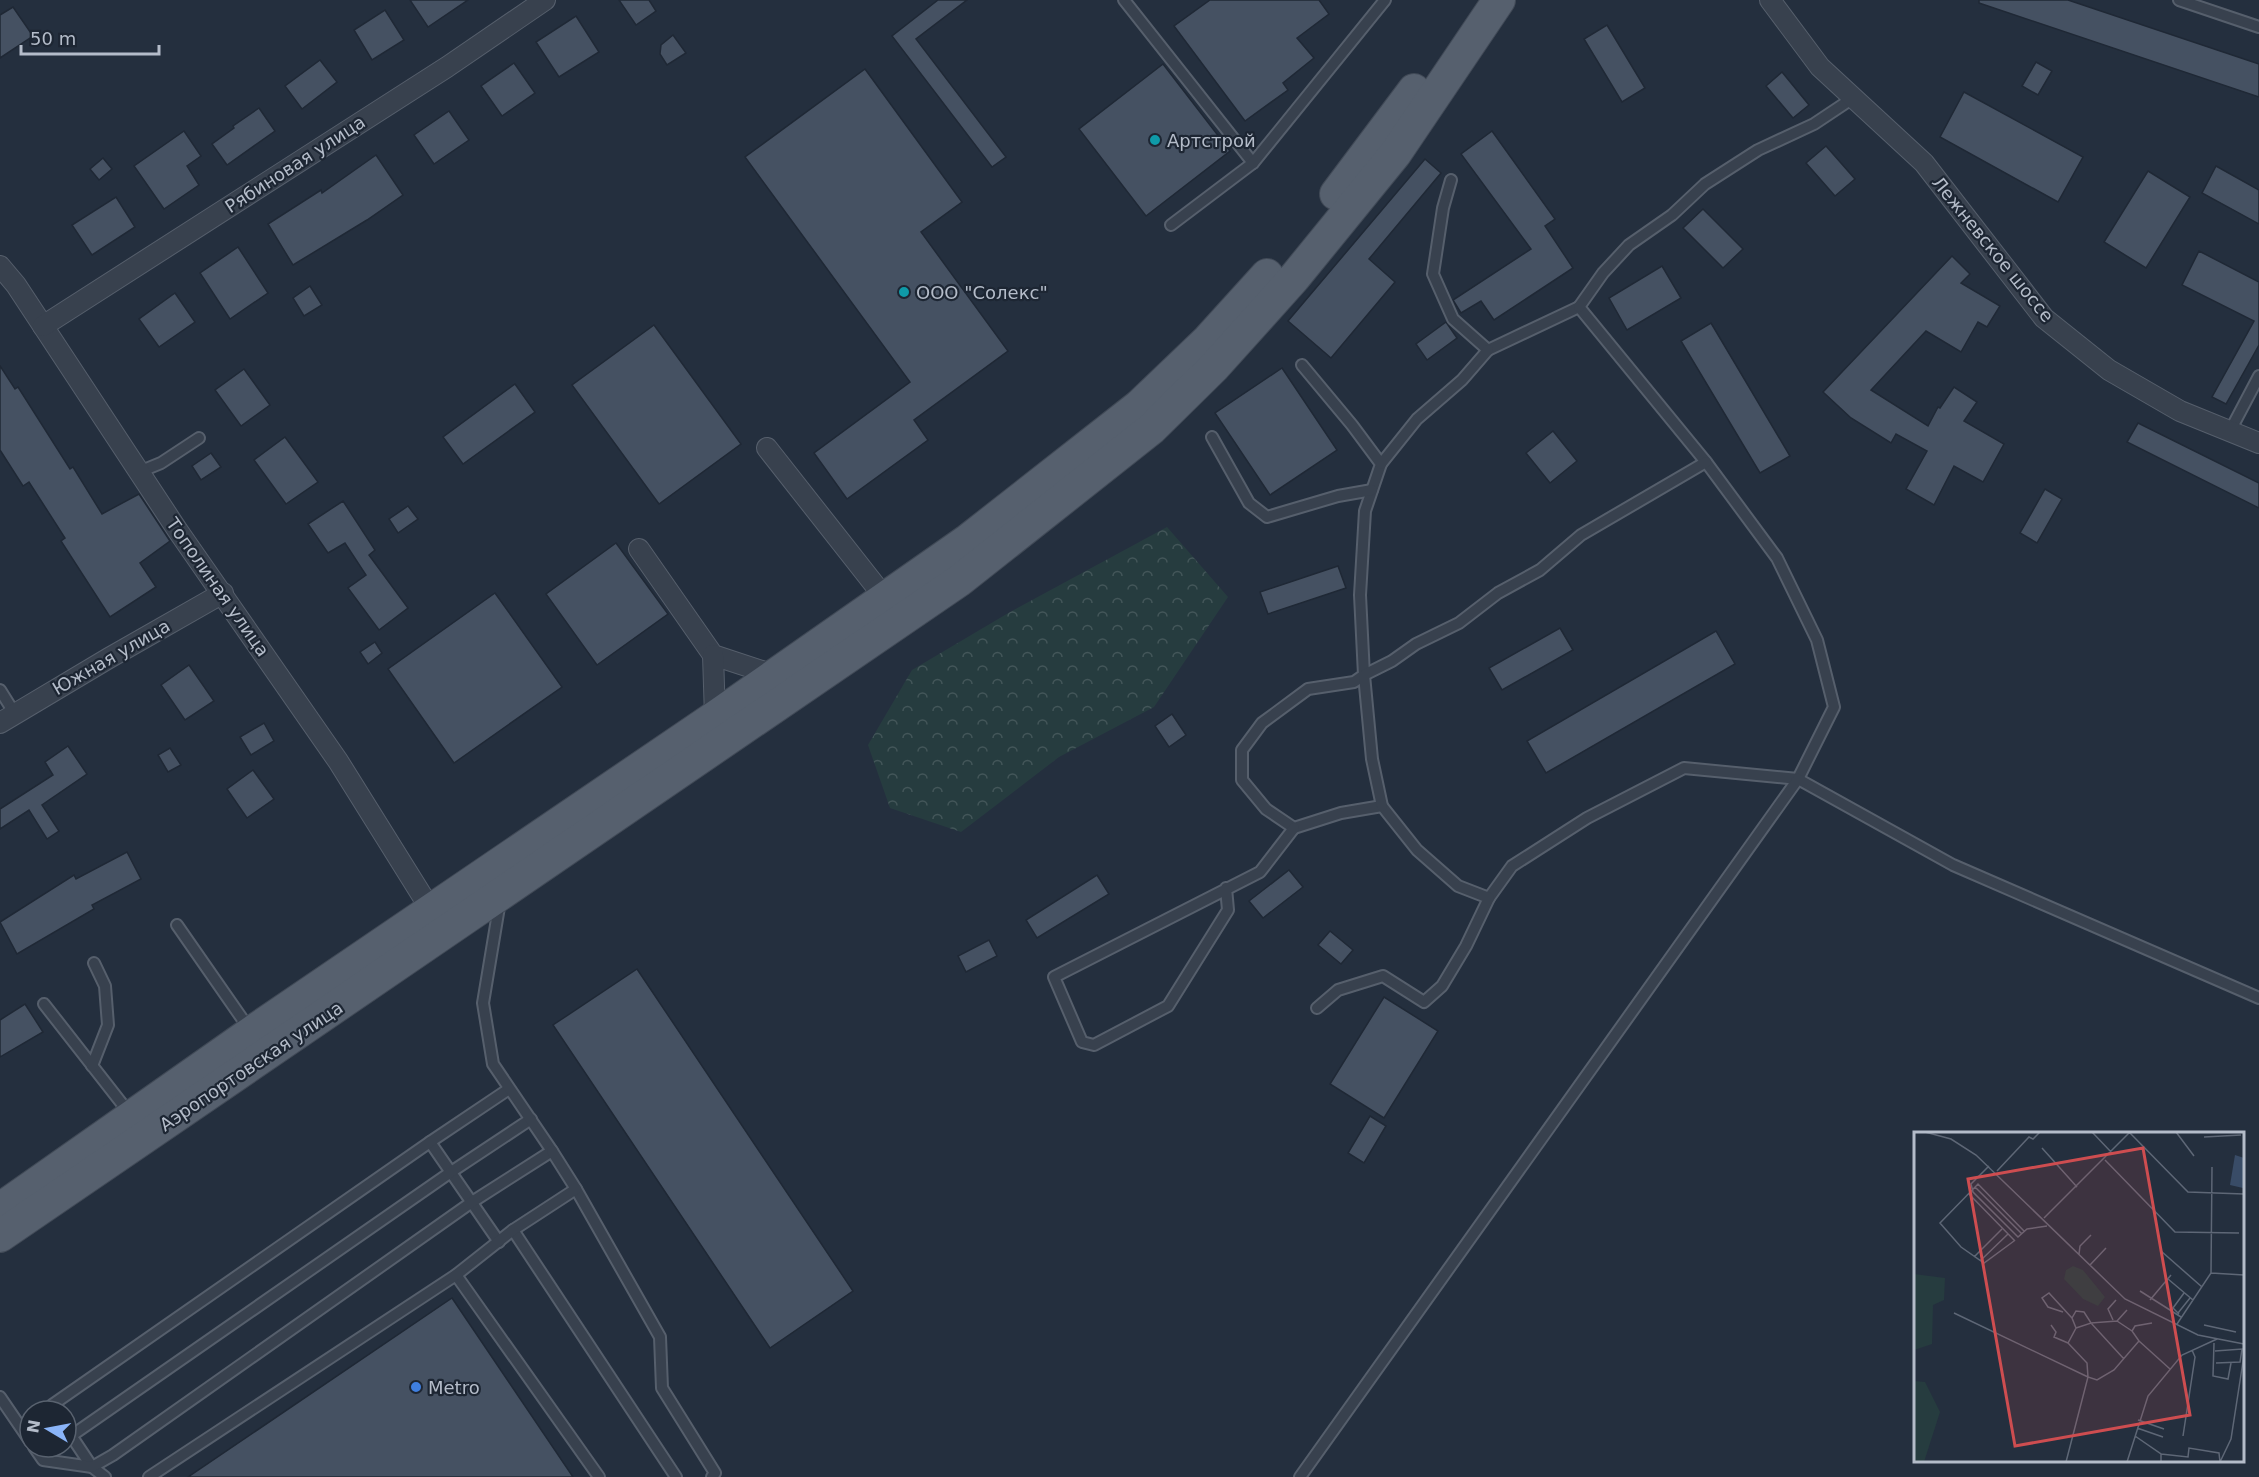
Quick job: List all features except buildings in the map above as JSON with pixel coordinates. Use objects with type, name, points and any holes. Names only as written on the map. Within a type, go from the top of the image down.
[{"type":"main road","name":"Аэропортовская улица","points":[[0,1209],[252,1032],[715,717],[968,540],[1139,406],[1208,340],[1281,260],[1339,189],[1411,94],[1474,0]]},
{"type":"main road","name":"Аэропортовская улица","points":[[0,1236],[960,580],[1151,429],[1214,367],[1294,278],[1395,154],[1499,0]]},
{"type":"street","name":"Рябиновая улица","points":[[43,327],[437,73],[545,0]]},
{"type":"street","name":"Лежневское шоссе","points":[[1770,0],[1820,67],[1924,164],[2044,318],[2109,370],[2180,411],[2259,443]]},
{"type":"street","name":"Тополиная улица","points":[[0,267],[16,285],[178,531],[338,761],[431,910]]},
{"type":"street","points":[[767,448],[885,598]]},
{"type":"street","points":[[639,549],[713,655],[715,717]]},
{"type":"street","name":"Южная улица","points":[[7,719],[223,593]]},
{"type":"street","points":[[713,655],[774,675]]},
{"type":"lane","points":[[1124,0],[1253,163]]},
{"type":"lane","points":[[1171,225],[1253,163],[1385,0]]},
{"type":"lane","points":[[2179,0],[2259,27]]},
{"type":"lane","points":[[1489,898],[1458,886],[1417,850],[1382,806],[1372,759],[1364,675],[1360,595],[1365,511],[1381,464],[1417,419],[1462,380],[1488,350],[1579,307],[1603,273],[1629,244],[1672,215],[1705,184],[1758,150],[1814,124],[1853,98]]},
{"type":"lane","points":[[1450,180],[1443,208],[1433,274],[1453,319],[1488,350]]},
{"type":"lane","points":[[1300,1477],[1798,779],[1834,707],[1817,640],[1777,558],[1706,462],[1579,307]]},
{"type":"lane","points":[[1302,365],[1381,464]]},
{"type":"lane","points":[[2230,431],[2259,376]]},
{"type":"lane","points":[[1212,437],[1250,503],[1267,517],[1338,496],[1372,490]]},
{"type":"lane","points":[[139,472],[161,463],[199,438]]},
{"type":"lane","points":[[1294,828],[1266,809],[1242,780],[1242,750],[1262,723],[1308,689],[1354,682],[1416,644],[1459,623],[1498,593],[1540,570],[1581,535],[1706,462]]},
{"type":"lane","points":[[0,690],[7,719]]},
{"type":"lane","points":[[1317,1008],[1338,990],[1383,975],[1424,1002],[1442,986],[1466,946],[1489,898],[1512,866],[1587,818],[1684,768],[1798,779],[1953,865],[2259,998]]},
{"type":"lane","points":[[1226,888],[1228,910],[1168,1006],[1094,1045],[1082,1042],[1054,977],[1226,888],[1260,872],[1294,828],[1341,813],[1382,806]]},
{"type":"lane","points":[[501,895],[483,1003],[493,1064],[576,1189],[660,1337],[662,1388],[715,1473],[712,1477]]},
{"type":"lane","points":[[177,925],[252,1032]]},
{"type":"lane","points":[[92,1066],[108,1025],[105,986],[94,963]]},
{"type":"lane","points":[[44,1004],[133,1117]]},
{"type":"lane","points":[[67,1399],[430,1142],[506,1091]]},
{"type":"lane","points":[[78,1425],[531,1119]]},
{"type":"lane","points":[[430,1142],[500,1242]]},
{"type":"lane","points":[[42,1459],[92,1467],[113,1455],[472,1202],[552,1151]]},
{"type":"lane","points":[[149,1477],[456,1275],[513,1230],[576,1189]]},
{"type":"lane","points":[[513,1230],[675,1477]]},
{"type":"lane","points":[[456,1275],[599,1477]]},
{"type":"lane","points":[[0,1397],[18,1423]]},
{"type":"lane","points":[[78,1447],[92,1467],[105,1477]]},
{"type":"green space","points":[[1167,527],[1228,597],[1154,707],[1059,757],[961,832],[890,808],[868,745],[912,670],[1010,612]]},
{"type":"place","name":"Артстрой","points":[[1155,140]]},
{"type":"place","name":"ООО \"Солекс\"","points":[[904,292]]},
{"type":"place","name":"Metro","points":[[416,1387]]}]
